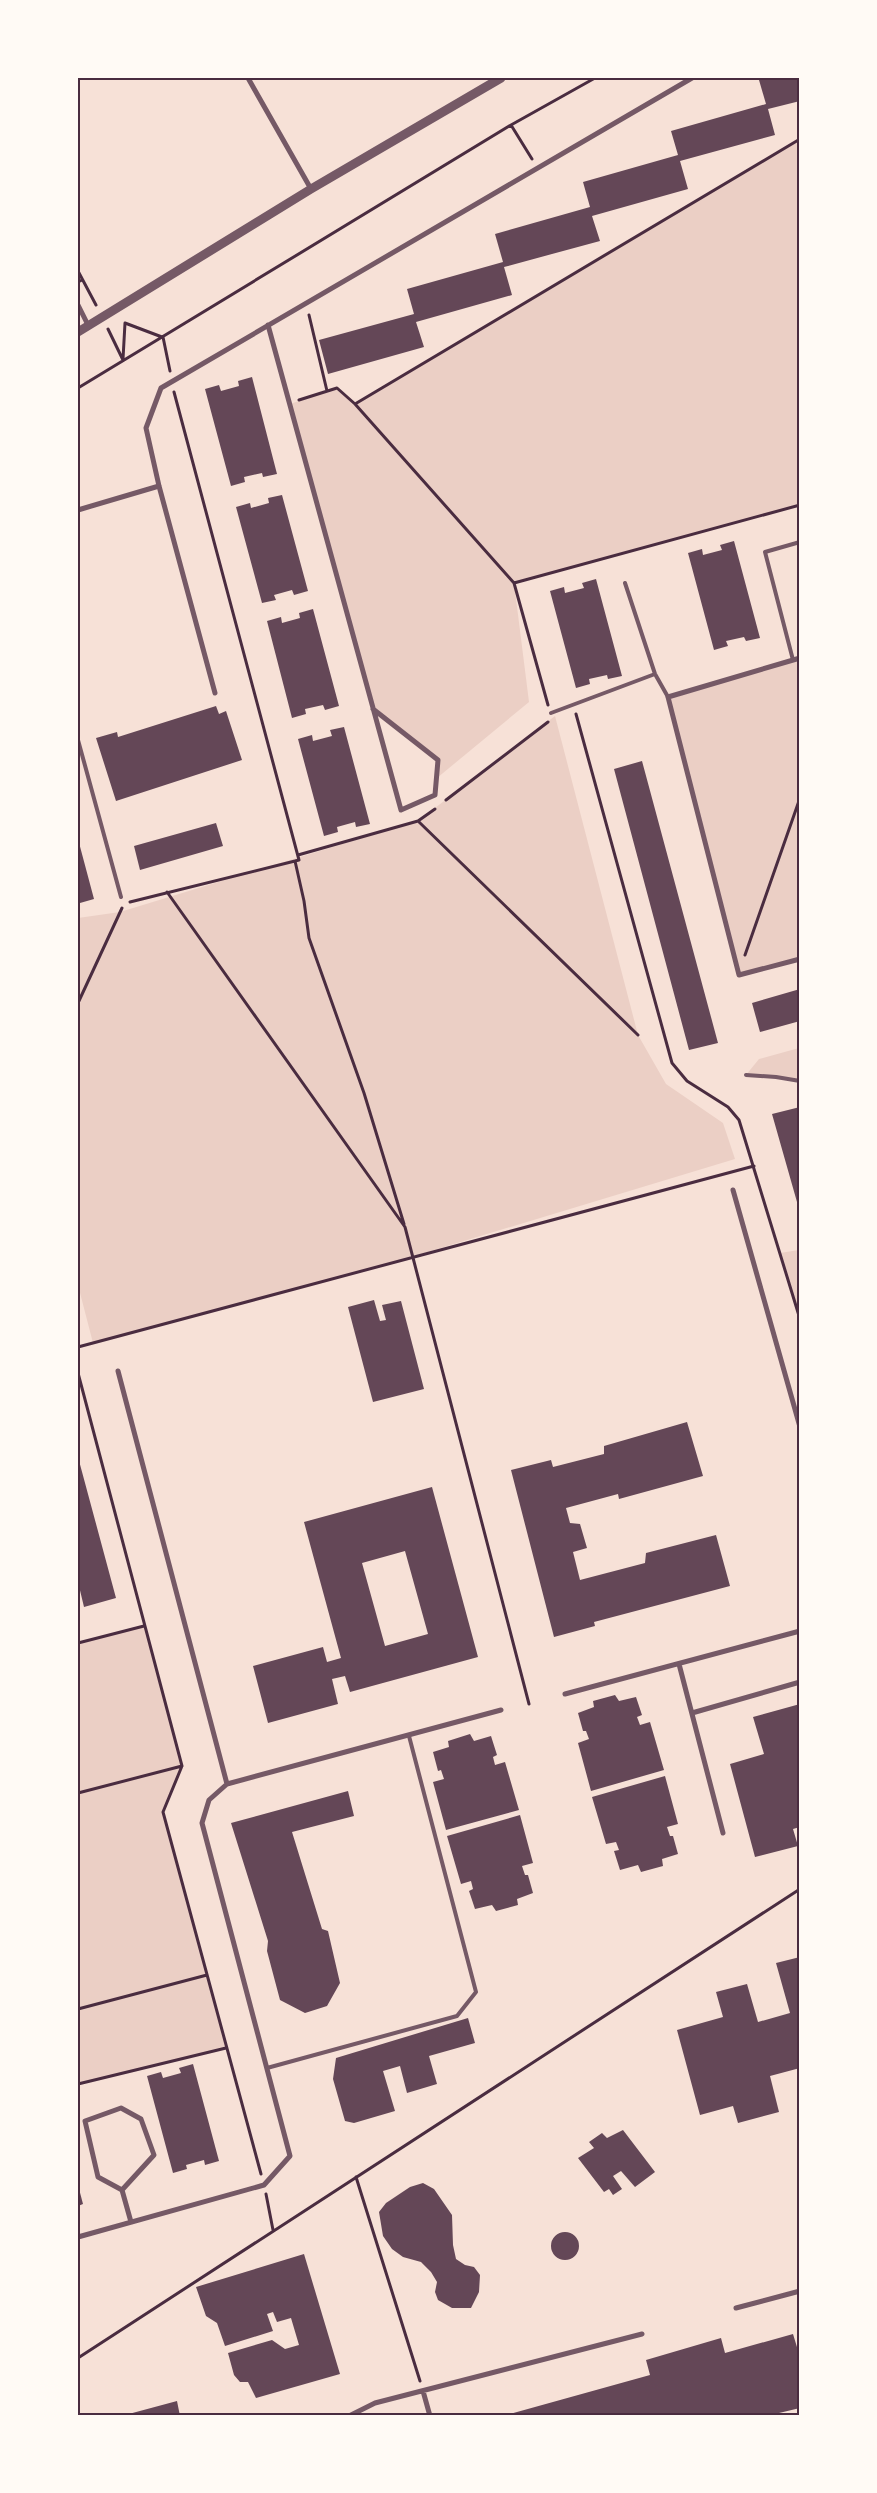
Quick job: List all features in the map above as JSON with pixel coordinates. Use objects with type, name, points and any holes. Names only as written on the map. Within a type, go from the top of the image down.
[{"type":"street","points":[[248,78],[311,189]]},
{"type":"street","points":[[78,332],[311,189],[500,78]]},
{"type":"street","points":[[215,693],[159,486],[146,428],[161,388],[692,78]]},
{"type":"street","points":[[78,305],[88,325]]},
{"type":"street","points":[[268,326],[290,404],[373,709],[401,810],[435,795],[438,760],[373,709]]},
{"type":"street","points":[[78,510],[159,486]]},
{"type":"street","points":[[796,659],[668,697],[739,975],[800,960]]},
{"type":"street","points":[[733,1190],[800,1427]]},
{"type":"street","points":[[118,1372],[227,1784]]},
{"type":"street","points":[[565,1694],[800,1631]]},
{"type":"street","points":[[679,1664],[723,1833]]},
{"type":"street","points":[[692,1713],[800,1682]]},
{"type":"street","points":[[78,2237],[264,2185],[290,2156],[202,1823],[209,1800],[227,1784],[501,1710]]},
{"type":"street","points":[[122,2190],[154,2155],[141,2119],[121,2108],[85,2121],[98,2177],[122,2190],[131,2222]]},
{"type":"street","points":[[736,2308],[800,2291]]},
{"type":"street","points":[[349,2416],[375,2403],[642,2334]]},
{"type":"street","points":[[423,2391],[430,2416]]},
{"type":"lane","points":[[796,659],[765,552],[800,542]]},
{"type":"lane","points":[[626,583],[655,674],[668,697]]},
{"type":"lane","points":[[550,713],[655,674]]},
{"type":"lane","points":[[78,740],[121,897]]},
{"type":"lane","points":[[746,1075],[800,1081]]},
{"type":"lane","points":[[266,2068],[457,2016],[476,1992],[409,1736]]},
{"type":"path","points":[[78,388],[511,125],[595,78]]},
{"type":"path","points":[[511,125],[537,168]]},
{"type":"path","points":[[355,404],[800,139]]},
{"type":"path","points":[[78,271],[82,280],[78,282]]},
{"type":"path","points":[[297,309],[308,311],[327,391]]},
{"type":"path","points":[[123,360],[125,323],[163,337]]},
{"type":"path","points":[[109,331],[123,360]]},
{"type":"path","points":[[78,1003],[124,903],[299,860],[172,382],[163,337]]},
{"type":"path","points":[[290,404],[338,388],[355,404],[514,583],[550,713],[555,716],[418,822],[298,855]]},
{"type":"path","points":[[514,583],[800,505]]},
{"type":"path","points":[[575,711],[672,1064],[687,1081],[728,1107],[739,1120],[800,1319]]},
{"type":"path","points":[[739,975],[800,798]]},
{"type":"path","points":[[418,822],[638,1035]]},
{"type":"path","points":[[295,861],[304,901],[309,938],[364,1093],[405,1227],[411,1257],[528,1704]]},
{"type":"path","points":[[167,892],[405,1227]]},
{"type":"path","points":[[78,1347],[754,1166]]},
{"type":"path","points":[[78,1373],[182,1766],[163,1812],[264,2185],[274,2230]]},
{"type":"path","points":[[78,1643],[144,1626]]},
{"type":"path","points":[[78,1793],[182,1766]]},
{"type":"path","points":[[78,2358],[800,1889]]},
{"type":"path","points":[[78,2009],[207,1976]]},
{"type":"path","points":[[78,2084],[226,2048]]},
{"type":"path","points":[[356,2177],[423,2391]]},
{"type":"shaded area","points":[[799,139],[799,505],[514,583],[529,702],[437,778],[438,760],[373,709],[290,404],[337,388],[356,404]]},
{"type":"shaded area","points":[[799,660],[799,959],[739,975],[668,697]]},
{"type":"shaded area","points":[[555,716],[638,1035],[666,1084],[723,1123],[735,1159],[411,1257],[93,1343],[78,1285],[78,918],[120,912],[418,821]]},
{"type":"shaded area","points":[[799,1048],[799,1081],[746,1075],[759,1059]]},
{"type":"shaded area","points":[[799,1250],[799,1319],[780,1253]]},
{"type":"shaded area","points":[[144,1626],[182,1766],[163,1813],[226,2048],[78,2084],[78,1643]]},
{"type":"building","points":[[767,78],[800,78],[800,101],[768,109],[775,135],[680,161],[688,189],[592,216],[600,241],[504,267],[512,295],[416,322],[424,347],[328,374],[319,340],[414,314],[407,289],[503,262],[495,234],[590,207],[583,182],[678,155],[671,131],[766,104],[759,80]]},
{"type":"building","points":[[252,377],[277,474],[263,477],[262,473],[244,477],[245,482],[231,486],[205,389],[219,385],[221,391],[239,386],[238,381]]},
{"type":"building","points":[[282,495],[308,591],[294,595],[292,590],[274,595],[276,600],[262,603],[236,507],[250,503],[251,508],[269,503],[268,498]]},
{"type":"building","points":[[734,541],[760,638],[746,641],[744,637],[726,641],[728,646],[714,650],[688,553],[702,549],[703,555],[722,550],[720,545]]},
{"type":"building","points":[[596,579],[622,676],[608,679],[607,675],[589,679],[590,684],[576,688],[550,591],[564,587],[565,593],[584,588],[582,583]]},
{"type":"building","points":[[313,609],[339,706],[325,710],[323,705],[305,709],[306,714],[292,718],[267,621],[281,617],[282,623],[300,618],[299,613]]},
{"type":"building","points":[[216,706],[219,714],[226,711],[242,760],[116,801],[96,738],[117,732],[118,737]]},
{"type":"building","points":[[344,727],[370,824],[356,827],[355,822],[337,827],[338,832],[324,836],[298,739],[312,735],[313,741],[332,736],[330,730]]},
{"type":"building","points":[[642,761],[718,1043],[689,1050],[614,769]]},
{"type":"building","points":[[216,823],[223,846],[140,870],[134,846]]},
{"type":"building","points":[[78,839],[94,899],[80,903],[78,899]]},
{"type":"building","points":[[800,989],[800,1021],[760,1032],[752,1003]]},
{"type":"building","points":[[800,1107],[800,1202],[797,1202],[772,1114]]},
{"type":"building","points":[[374,1300],[380,1321],[386,1320],[382,1305],[401,1301],[424,1389],[373,1402],[348,1307]]},
{"type":"building","points":[[687,1422],[703,1476],[619,1499],[618,1494],[566,1508],[570,1523],[580,1524],[587,1548],[573,1552],[580,1580],[645,1563],[646,1553],[716,1535],[730,1586],[594,1622],[595,1626],[554,1637],[511,1470],[551,1460],[553,1467],[604,1454],[604,1446]]},
{"type":"building","points":[[78,1457],[116,1598],[84,1607],[78,1582]]},
{"type":"building","points":[[432,1487],[478,1657],[350,1692],[345,1676],[332,1679],[338,1704],[268,1723],[253,1666],[323,1647],[327,1662],[341,1658],[304,1522]],"holes":[[[405,1551],[428,1634],[385,1646],[362,1563]]]},
{"type":"building","points":[[615,1695],[619,1701],[636,1697],[642,1715],[637,1717],[640,1725],[650,1722],[664,1770],[591,1791],[578,1743],[589,1739],[586,1731],[583,1731],[578,1713],[594,1707],[593,1701]]},
{"type":"building","points":[[800,1704],[800,1827],[793,1829],[798,1846],[755,1857],[730,1764],[764,1754],[753,1717]]},
{"type":"building","points":[[470,1734],[474,1741],[491,1736],[497,1755],[493,1757],[495,1765],[505,1762],[519,1810],[446,1830],[433,1782],[444,1779],[441,1770],[438,1771],[433,1752],[449,1747],[448,1741]]},
{"type":"building","points":[[665,1776],[678,1824],[667,1827],[670,1836],[673,1836],[678,1854],[662,1859],[663,1866],[641,1872],[638,1865],[620,1870],[614,1851],[619,1850],[616,1842],[606,1844],[592,1797]]},
{"type":"building","points":[[348,1791],[354,1816],[292,1832],[322,1929],[328,1931],[340,1983],[327,2006],[305,2013],[280,2000],[267,1951],[268,1941],[231,1823]]},
{"type":"building","points":[[520,1815],[533,1863],[522,1866],[525,1875],[528,1875],[533,1893],[517,1899],[518,1905],[496,1911],[492,1905],[475,1909],[469,1891],[473,1889],[471,1881],[461,1884],[447,1836]]},
{"type":"building","points":[[800,1957],[800,2068],[770,2076],[779,2112],[738,2123],[733,2106],[700,2115],[677,2030],[723,2017],[716,1992],[747,1984],[758,2022],[790,2013],[776,1963]]},
{"type":"building","points":[[468,2018],[475,2043],[429,2056],[437,2084],[407,2093],[400,2066],[383,2071],[395,2111],[354,2123],[345,2121],[333,2079],[336,2058]]},
{"type":"building","points":[[193,2064],[219,2161],[205,2165],[204,2160],[186,2165],[187,2169],[173,2173],[147,2076],[161,2072],[163,2078],[181,2073],[179,2068]]},
{"type":"building","points":[[623,2130],[655,2172],[635,2187],[621,2171],[613,2176],[622,2189],[613,2195],[609,2189],[604,2192],[578,2158],[594,2148],[589,2142],[602,2133],[607,2138]]},
{"type":"building","points":[[423,2183],[434,2189],[452,2215],[453,2245],[456,2259],[465,2265],[474,2267],[480,2275],[479,2292],[471,2308],[452,2308],[438,2300],[435,2292],[437,2282],[431,2272],[421,2262],[403,2257],[392,2249],[383,2236],[379,2212],[386,2203],[410,2187]]},
{"type":"building","points":[[78,2185],[83,2204],[78,2206]]},
{"type":"building","points":[[565,2232],[575,2236],[579,2246],[575,2256],[565,2260],[555,2256],[551,2246],[555,2236]]},
{"type":"building","points":[[304,2254],[340,2374],[256,2398],[248,2382],[240,2382],[234,2375],[228,2353],[272,2340],[285,2349],[299,2345],[291,2318],[277,2322],[273,2312],[267,2314],[273,2331],[225,2346],[217,2323],[206,2316],[196,2287]]},
{"type":"building","points":[[793,2334],[800,2357],[800,2408],[779,2413],[780,2416],[503,2416],[650,2375],[646,2360],[721,2338],[725,2353]]},
{"type":"building","points":[[177,2401],[180,2416],[125,2416],[125,2415]]}]
